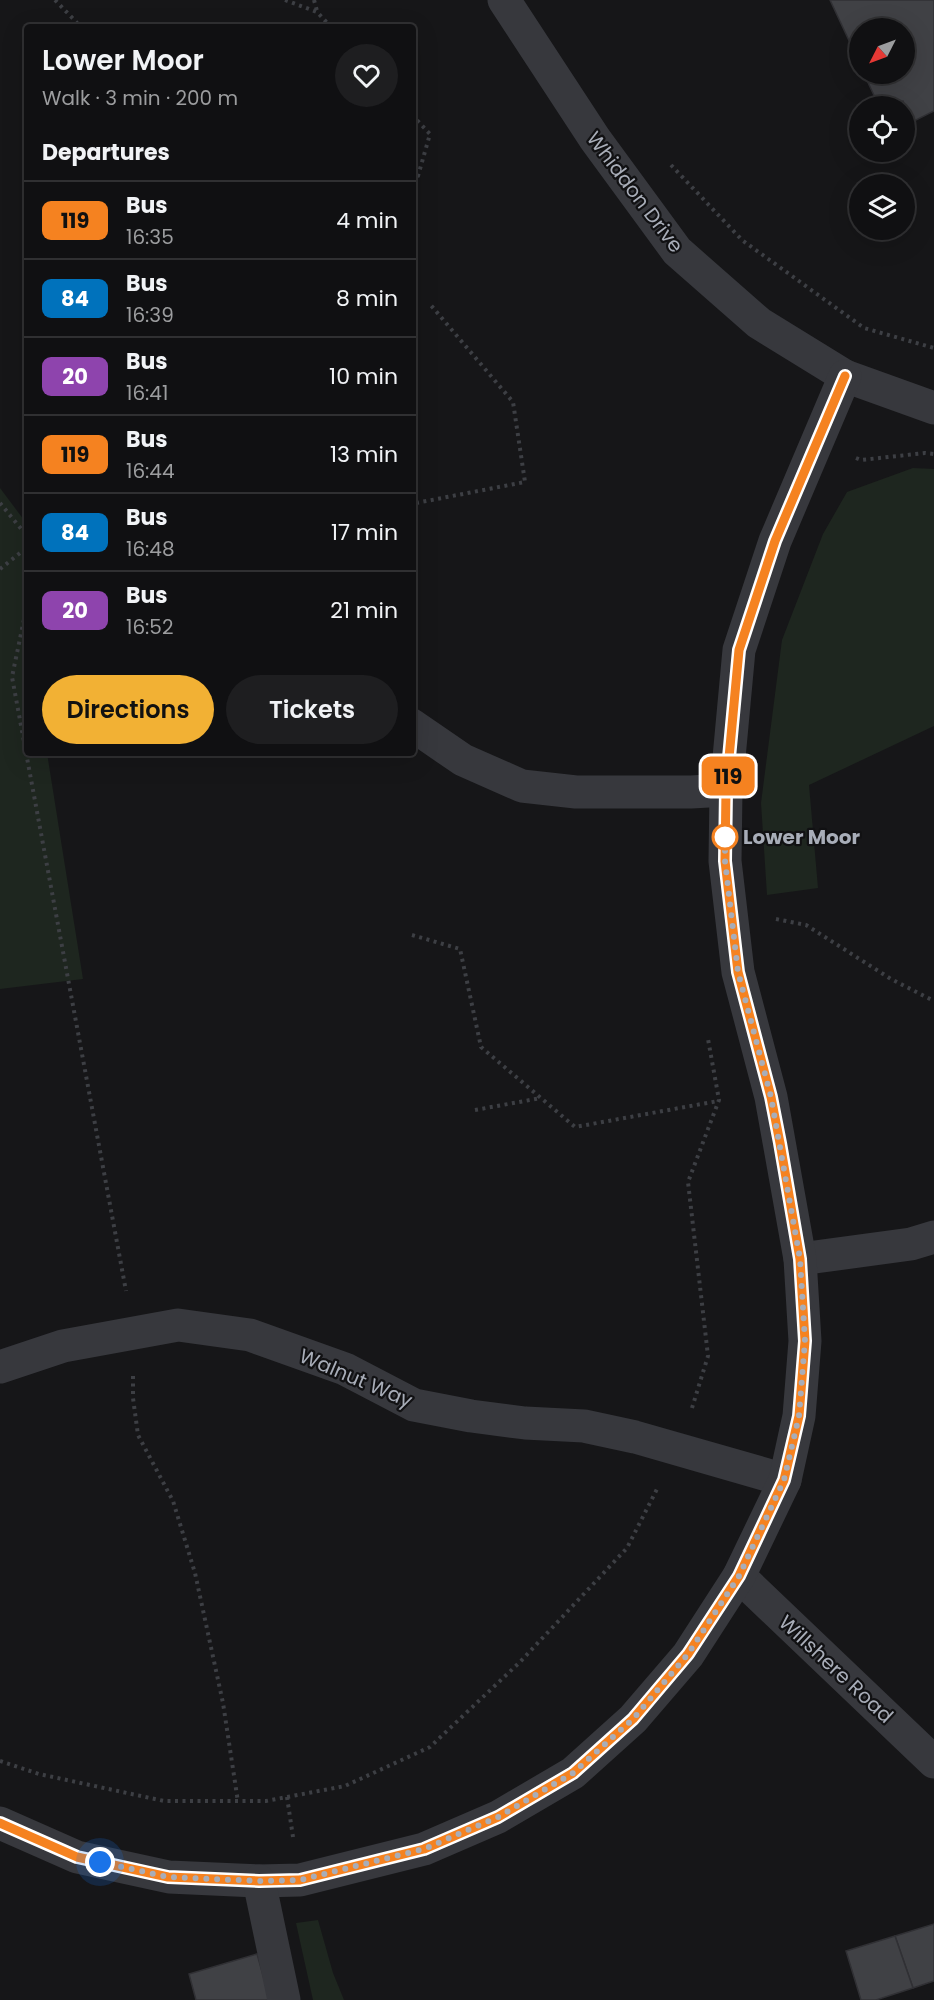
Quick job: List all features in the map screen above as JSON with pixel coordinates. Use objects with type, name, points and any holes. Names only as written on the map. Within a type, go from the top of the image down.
[{"type":"street","name":"Whiddon Drive","points":[[504,0],[595,139],[677,251],[759,324],[845,376],[934,408]]},
{"type":"street","points":[[0,1823],[77,1857],[168,1877],[259,1881],[300,1880],[424,1849],[498,1817],[573,1773],[633,1719],[688,1654],[739,1576],[784,1480],[799,1416],[805,1341],[800,1259],[771,1097],[738,972],[725,861],[726,790],[739,650],[772,550],[816,440],[845,376]]},
{"type":"street","points":[[416,728],[463,760],[522,786],[576,792],[726,790]]},
{"type":"street","points":[[800,1259],[911,1244],[934,1238]]},
{"type":"street","name":"Walnut Way","points":[[0,1367],[63,1346],[178,1325],[250,1335],[345,1369],[414,1405],[525,1423],[584,1426],[678,1449],[784,1480]]},
{"type":"street","name":"Willshere Road","points":[[739,1576],[934,1762]]},
{"type":"street","points":[[259,1881],[284,2000]]},
{"type":"path","points":[[56,0],[78,24]]},
{"type":"path","points":[[285,0],[317,12],[328,24]]},
{"type":"path","points":[[314,0],[317,12]]},
{"type":"path","points":[[416,119],[430,134],[416,178]]},
{"type":"path","points":[[666,160],[742,240],[864,328],[934,348]]},
{"type":"path","points":[[416,503],[525,482],[513,402],[429,303]]},
{"type":"path","points":[[816,440],[861,460],[934,454]]},
{"type":"path","points":[[0,503],[24,532]]},
{"type":"path","points":[[0,569],[20,553],[24,552]]},
{"type":"path","points":[[24,619],[12,677],[24,742]]},
{"type":"path","points":[[27,756],[133,1333],[134,1398],[138,1435],[173,1501],[195,1574],[223,1703],[238,1802]]},
{"type":"path","points":[[732,923],[770,918],[806,925],[891,979],[934,1001]]},
{"type":"path","points":[[412,935],[460,949],[481,1047],[575,1128],[719,1100]]},
{"type":"path","points":[[0,1761],[39,1774],[164,1801],[266,1801],[345,1786],[430,1747],[520,1662],[627,1548],[678,1449],[708,1356],[688,1182],[719,1100],[707,1033]]},
{"type":"path","points":[[475,1110],[541,1098]]},
{"type":"shaded area","points":[[913,468],[934,469],[934,726],[809,785],[818,888],[767,895],[761,803],[782,640],[823,534],[847,492]]},
{"type":"shaded area","points":[[0,488],[24,520],[24,756],[47,756],[83,979],[0,989]]},
{"type":"shaded area","points":[[318,1920],[333,1973],[344,2000],[313,2000],[296,1923]]},
{"type":"building","points":[[830,0],[934,0],[934,111],[915,120],[915,96],[874,96],[869,84],[915,84],[915,18],[849,18],[849,41]]},
{"type":"building","points":[[934,1924],[934,1981],[913,1988],[895,1936]]},
{"type":"building","points":[[895,1936],[913,1988],[876,2000],[861,2000],[846,1951]]},
{"type":"building","points":[[257,1954],[270,2000],[196,2000],[189,1974]]},
{"type":"bus line","name":"119","points":[[0,1823],[77,1857],[168,1877],[259,1881],[300,1880],[424,1849],[498,1817],[573,1773],[633,1719],[688,1654],[739,1576],[784,1480],[799,1416],[805,1341],[800,1259],[780,1143],[771,1097],[738,972],[725,861],[726,790],[739,650],[775,541],[845,376]]},
{"type":"place","name":"Lower Moor","points":[[725,837]]},
{"type":"route","points":[[100,1862],[168,1877],[259,1881],[300,1880],[424,1849],[498,1817],[573,1773],[633,1719],[688,1654],[739,1576],[784,1480],[799,1416],[805,1341],[800,1259],[771,1097],[738,972],[725,861],[725,837]]}]
